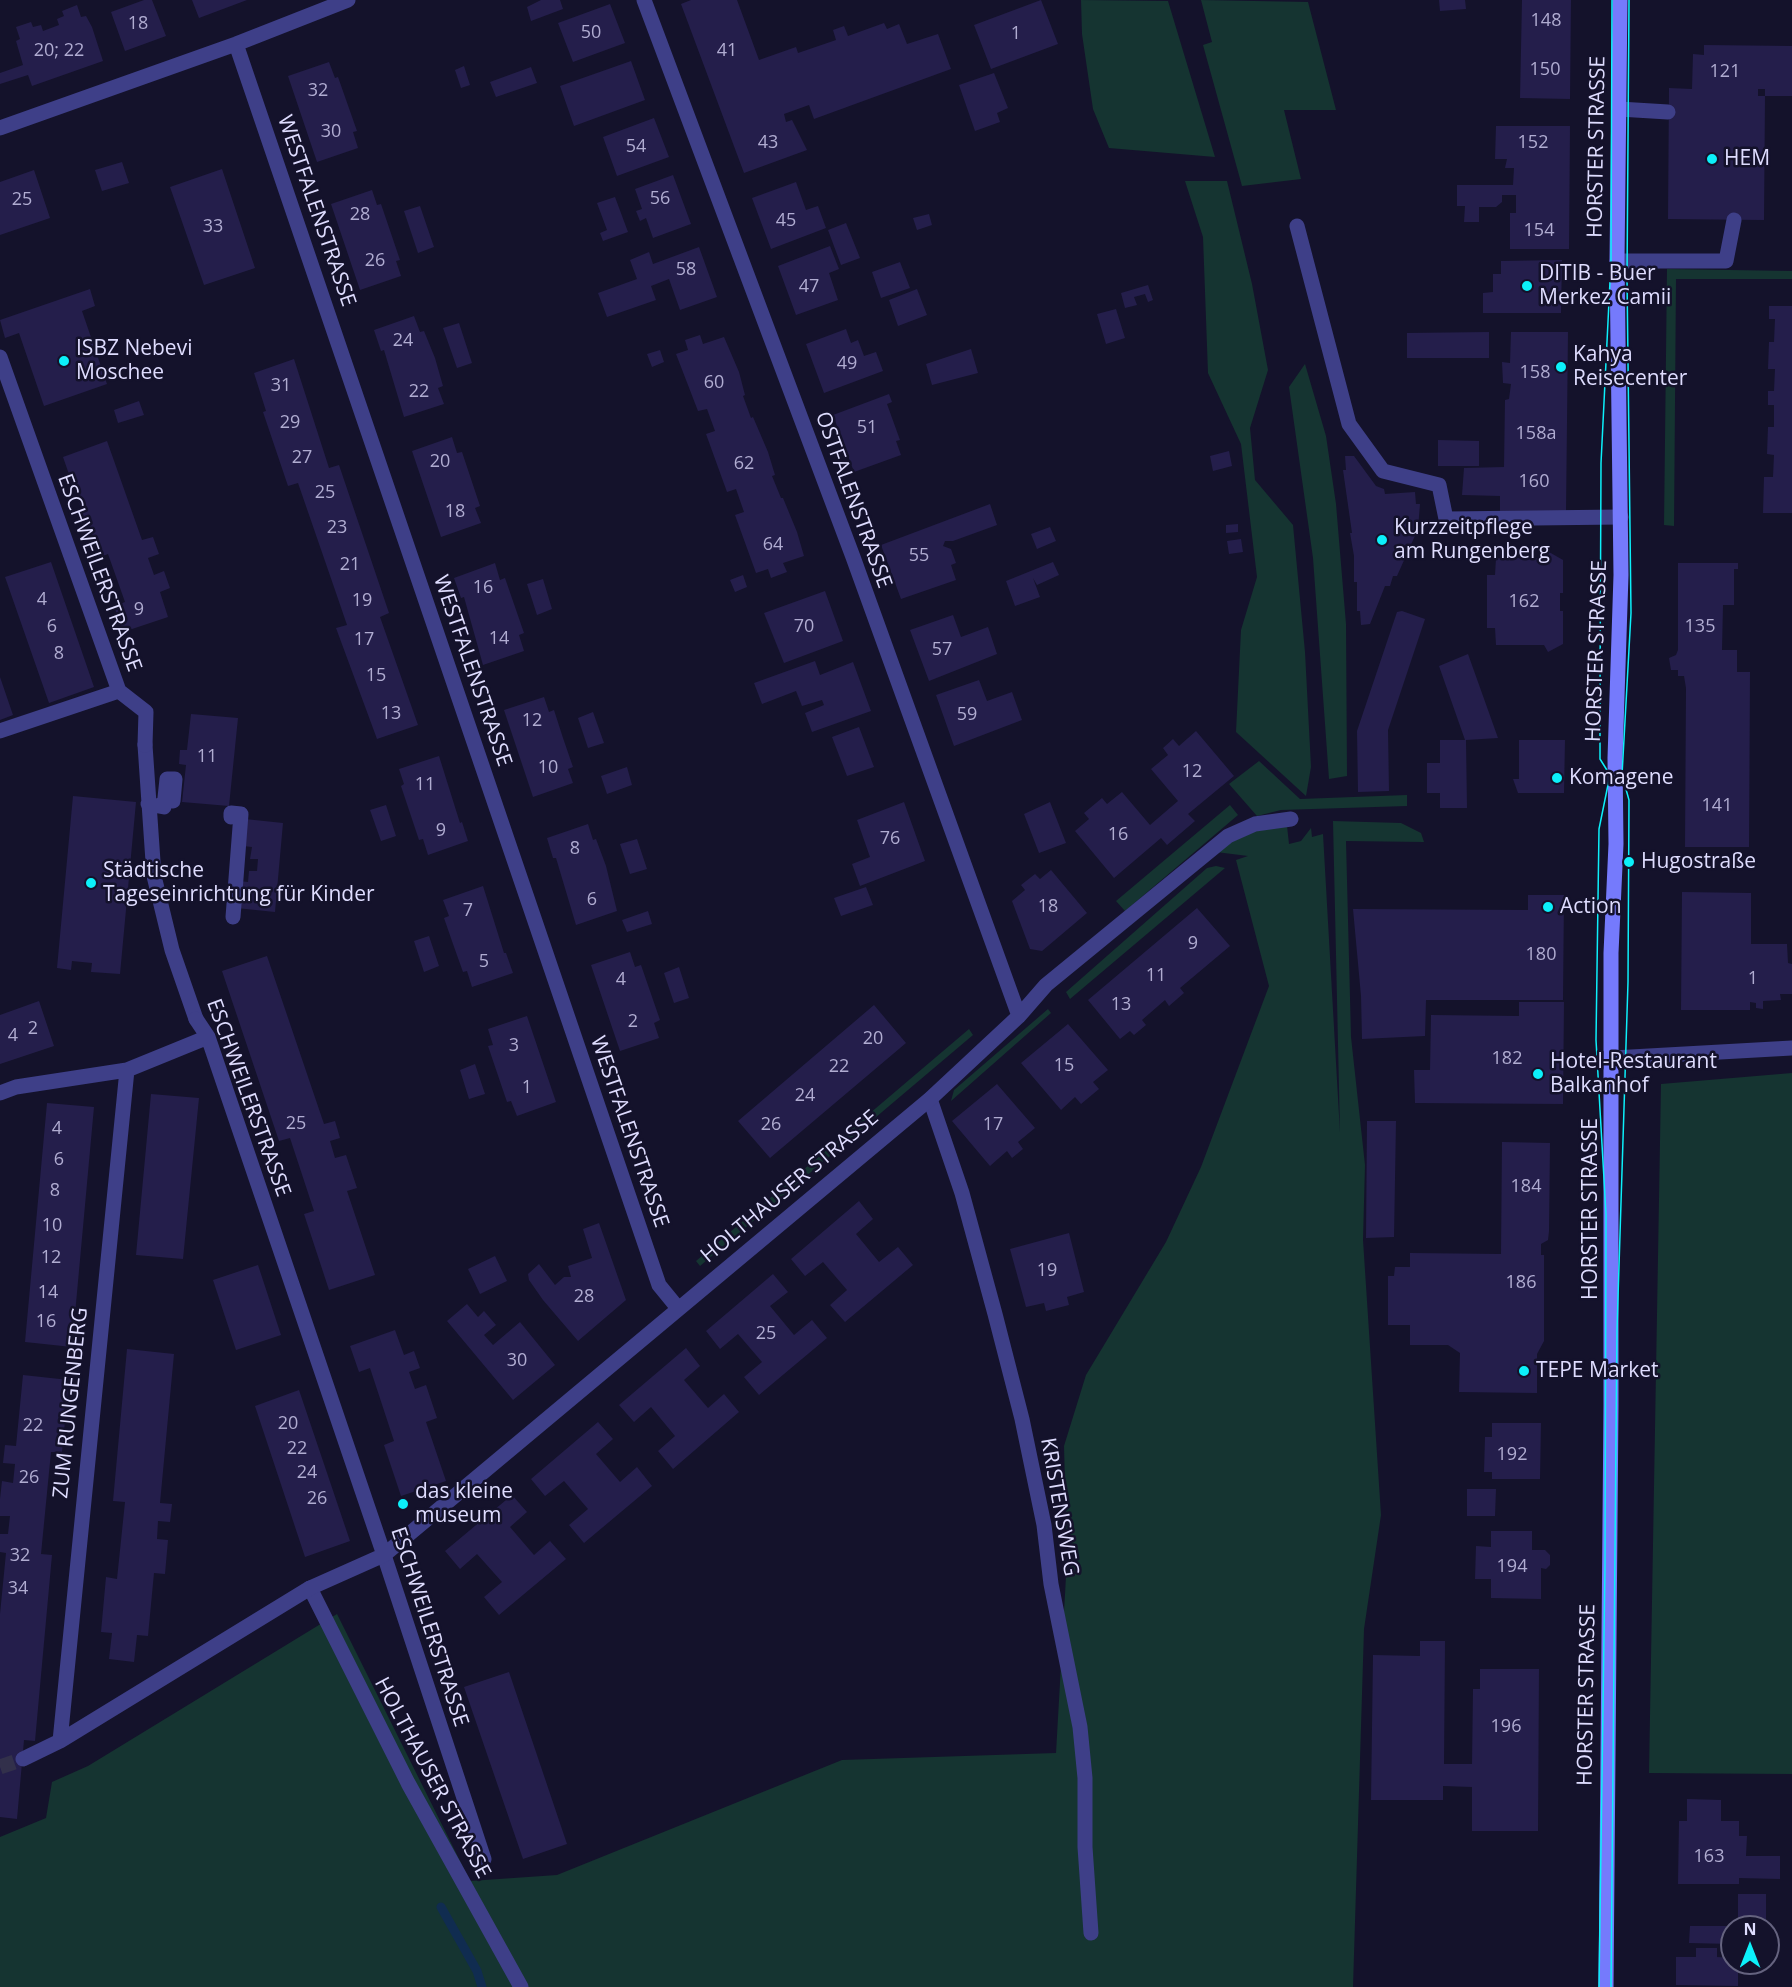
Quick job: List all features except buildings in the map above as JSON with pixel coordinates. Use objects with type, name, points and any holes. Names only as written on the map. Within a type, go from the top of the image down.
[{"type":"main road","name":"HORSTER STRASSE","points":[[1605,1987],[1613,1058],[1611,953],[1616,844],[1615,758],[1621,517],[1617,261],[1620,0]]},
{"type":"street","points":[[0,128],[236,44],[348,0]]},
{"type":"street","name":"OSTFALENSTRASSE","points":[[644,0],[855,563],[1019,1016]]},
{"type":"street","name":"WESTFALENSTRASSE","points":[[236,44],[659,1285],[677,1307]]},
{"type":"street","points":[[1619,109],[1668,112]]},
{"type":"street","points":[[1617,261],[1726,261],[1734,220]]},
{"type":"street","points":[[1297,226],[1349,424],[1383,471],[1440,485],[1446,519],[1621,517]]},
{"type":"street","name":"ESCHWEILERSTRASSE","points":[[0,357],[119,690],[146,712],[148,804],[154,876],[172,950],[196,1019],[208,1037],[384,1555],[484,1859]]},
{"type":"street","points":[[0,731],[119,690]]},
{"type":"street","points":[[148,804],[164,807],[167,778],[175,779],[173,801]]},
{"type":"street","points":[[231,817],[231,813],[241,814],[233,917]]},
{"type":"street","name":"HOLTHAUSER STRASSE","points":[[23,1759],[60,1741],[310,1588],[384,1555],[677,1307],[930,1099],[1019,1016],[1046,986],[1228,836],[1255,824],[1291,819]]},
{"type":"street","points":[[0,1093],[16,1087],[127,1070],[208,1037]]},
{"type":"street","points":[[1613,1058],[1792,1048]]},
{"type":"street","name":"ZUM RUNGENBERG","points":[[60,1741],[127,1070]]},
{"type":"street","name":"KRISTENSWEG","points":[[930,1099],[949,1152],[996,1314],[1022,1419],[1044,1526],[1051,1584],[1080,1727],[1085,1778],[1085,1848],[1091,1933]]},
{"type":"street","name":"HOLTHAUSER STRASSE","points":[[310,1588],[408,1783],[521,1987]]},
{"type":"green space","points":[[1081,0],[1168,1],[1215,157],[1109,148],[1093,109],[1082,34]]},
{"type":"green space","points":[[1201,0],[1308,2],[1336,110],[1284,110],[1301,179],[1242,186],[1203,45],[1212,42]]},
{"type":"green space","points":[[1185,181],[1227,181],[1252,284],[1268,370],[1250,428],[1255,480],[1293,525],[1305,652],[1311,767],[1306,796],[1236,732],[1241,630],[1257,577],[1241,444],[1208,373],[1203,237]]},
{"type":"green space","points":[[1667,269],[1792,271],[1792,279],[1676,279],[1674,526],[1664,525]]},
{"type":"green space","points":[[1305,364],[1326,436],[1336,504],[1346,624],[1347,776],[1329,779],[1313,558],[1289,387]]},
{"type":"green space","points":[[1259,761],[1300,799],[1407,795],[1407,806],[1281,810],[1257,816],[1229,784]]},
{"type":"green space","points":[[1230,805],[1238,815],[1125,911],[1116,901]]},
{"type":"green space","points":[[1333,821],[1401,823],[1421,833],[1424,842],[1346,841],[1351,1037],[1365,1165],[1363,1240],[1381,1515],[1364,1629],[1353,1987],[0,1987],[0,1837],[46,1818],[52,1782],[88,1766],[337,1614],[470,1881],[557,1875],[842,1760],[1056,1753],[1067,1559],[1064,1446],[1086,1375],[1166,1242],[1201,1167],[1269,986],[1236,860],[1248,856],[1216,852],[1222,845],[1262,828],[1287,826],[1289,844],[1301,841],[1311,828],[1312,837],[1323,834],[1340,1133]]},
{"type":"green space","points":[[1216,866],[1225,868],[1070,999],[1066,992],[1207,868]]},
{"type":"green space","points":[[1048,1009],[1051,1013],[951,1101],[954,1090]]},
{"type":"green space","points":[[969,1029],[973,1035],[700,1266],[696,1261]]},
{"type":"green space","points":[[1792,1073],[1792,1774],[1649,1773],[1661,1084]]},
{"type":"waterway","points":[[441,1907],[477,1971],[482,1987]]},
{"type":"tunnel","points":[[0,1767],[23,1759]]},
{"type":"tram line","points":[[1599,1987],[1605,1566],[1606,1214],[1596,1040],[1599,829],[1610,775],[1600,759],[1600,693],[1601,463],[1611,261],[1612,0]]},
{"type":"tram line","points":[[1611,1987],[1617,1329],[1628,982],[1629,800],[1622,775],[1631,613],[1627,278],[1629,0]]},
{"type":"place","name":"HEM","points":[[1712,159]]},
{"type":"place","name":"DITIB - Buer Merkez Camii","points":[[1527,286]]},
{"type":"place","name":"ISBZ Nebevi Moschee","points":[[64,361]]},
{"type":"place","name":"Kahya Reisecenter","points":[[1561,367]]},
{"type":"place","name":"Kurzzeitpflege am Rungenberg","points":[[1382,540]]},
{"type":"place","name":"Komagene","points":[[1557,778]]},
{"type":"place","name":"Hugostraße","points":[[1629,862]]},
{"type":"place","name":"Städtische Tageseinrichtung für Kinder","points":[[91,883]]},
{"type":"place","name":"Action","points":[[1548,907]]},
{"type":"place","name":"Hotel-Restaurant Balkanhof","points":[[1538,1074]]},
{"type":"place","name":"TEPE Market","points":[[1524,1371]]},
{"type":"place","name":"das kleine museum","points":[[403,1504]]}]
